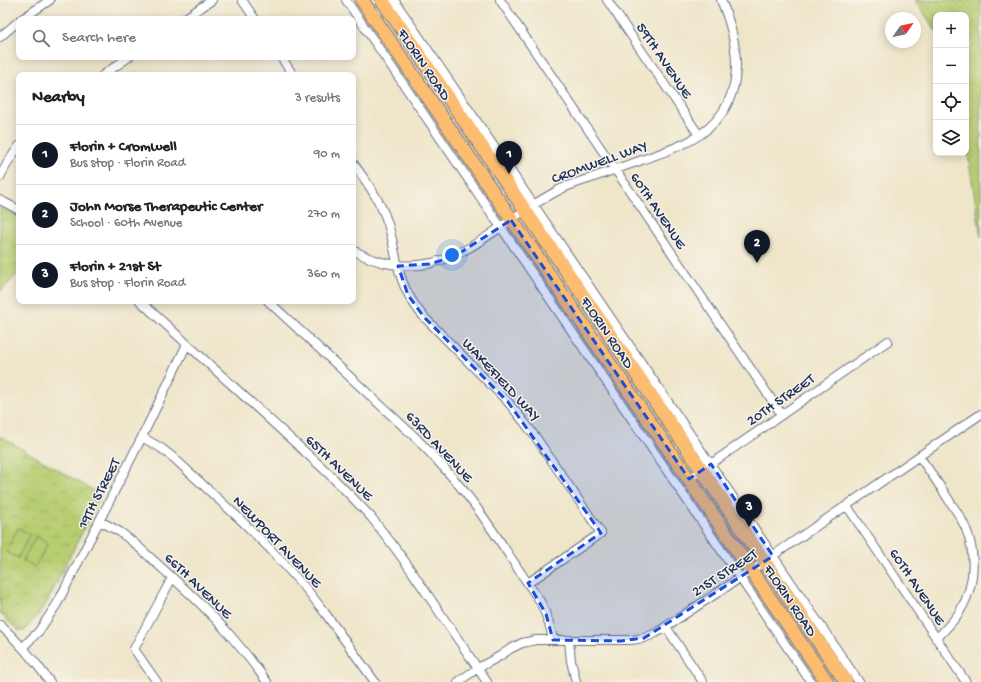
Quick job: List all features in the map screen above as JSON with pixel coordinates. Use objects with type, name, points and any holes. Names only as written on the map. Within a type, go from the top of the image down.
[{"type":"main road","name":"FLORIN ROAD","points":[[362,0],[506,223],[689,479],[827,682]]},
{"type":"main road","name":"FLORIN ROAD","points":[[382,0],[529,208],[769,559],[846,682]]},
{"type":"street","points":[[26,16],[50,0]]},
{"type":"street","points":[[188,16],[212,0]]},
{"type":"street","points":[[242,0],[253,16]]},
{"type":"street","name":"FLORIN ROAD","points":[[346,0],[506,223],[740,578],[811,682]]},
{"type":"street","name":"FLORIN ROAD","points":[[394,0],[529,208]]},
{"type":"street","name":"60TH AVENUE","points":[[500,0],[782,415]]},
{"type":"street","name":"59TH AVENUE","points":[[607,0],[699,135]]},
{"type":"street","name":"CROMWELL WAY","points":[[356,252],[371,259],[398,266],[430,264],[455,256],[470,248],[529,208],[559,190],[576,182],[615,170],[673,149],[699,135],[710,127],[722,113],[731,95],[736,75],[733,38],[721,0]]},
{"type":"street","points":[[0,37],[16,24]]},
{"type":"street","points":[[107,72],[125,60]]},
{"type":"street","points":[[283,60],[291,72]]},
{"type":"street","points":[[0,177],[16,150]]},
{"type":"street","name":"WAKEFIELD WAY","points":[[356,168],[382,208],[393,240],[403,284],[415,307],[512,407],[537,439],[601,533],[528,584]]},
{"type":"street","points":[[0,200],[16,208]]},
{"type":"street","name":"65TH AVENUE","points":[[143,304],[327,472],[371,517],[406,563],[487,682]]},
{"type":"street","name":"63RD AVENUE","points":[[271,304],[416,438],[457,483],[476,507],[540,601],[551,627],[553,640]]},
{"type":"street","name":"20TH STREET","points":[[689,479],[888,341]]},
{"type":"street","name":"19TH STREET","points":[[23,648],[39,631],[57,604],[142,437],[187,344]]},
{"type":"street","name":"21ST STREET","points":[[458,682],[478,668],[500,656],[510,648],[522,643],[536,640],[631,640],[644,638],[656,633],[769,559],[981,414]]},
{"type":"street","name":"NEWPORT AVENUE","points":[[142,437],[161,448],[175,460],[272,550],[325,613],[375,682]]},
{"type":"street","points":[[919,456],[966,529],[970,540],[972,555],[972,576],[967,597],[952,622],[936,639]]},
{"type":"street","name":"60TH AVENUE","points":[[847,506],[966,682]]},
{"type":"street","name":"66TH AVENUE","points":[[100,521],[120,532],[133,542],[211,615],[250,659],[267,682]]},
{"type":"street","name":"FLORIN ROAD","points":[[769,559],[859,682]]},
{"type":"street","points":[[158,682],[134,648],[172,578]]},
{"type":"street","points":[[0,624],[38,665],[50,682]]},
{"type":"street","points":[[666,627],[703,682]]},
{"type":"street","points":[[570,640],[571,661],[576,682]]},
{"type":"highlighted area","points":[[511,220],[689,479],[711,464],[773,556],[644,638],[621,641],[553,640],[546,614],[528,583],[601,533],[508,402],[424,317],[408,295],[398,266],[430,264],[455,256]]},
{"type":"green space","points":[[915,0],[981,0],[981,237],[968,156],[969,12],[933,12],[933,27]]},
{"type":"green space","points":[[0,208],[16,215],[16,275],[0,292]]},
{"type":"green space","points":[[0,436],[101,495],[47,602],[24,631],[18,630],[0,613]]},
{"type":"green space","points":[[18,528],[30,534],[18,558],[6,552]]},
{"type":"green space","points":[[36,536],[48,543],[35,567],[23,560]]},
{"type":"place","name":"Florin + Cromwell","points":[[509,174]]},
{"type":"place","name":"John Morse Therapeutic Center","points":[[757,263]]},
{"type":"place","name":"Florin + 21st St","points":[[749,527]]}]
